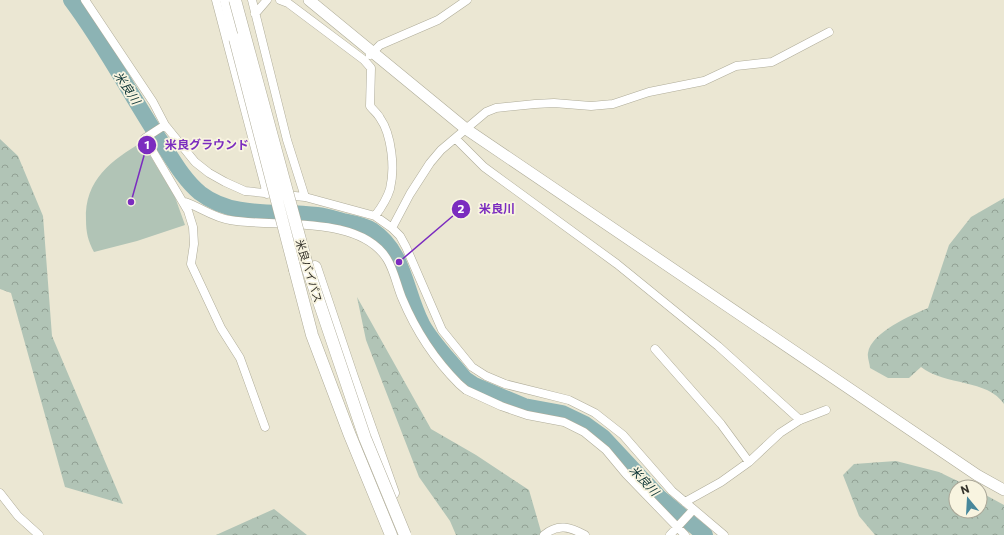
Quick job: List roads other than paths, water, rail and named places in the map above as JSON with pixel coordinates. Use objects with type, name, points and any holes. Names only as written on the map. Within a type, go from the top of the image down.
[{"type":"main road","points":[[226,0],[312,335],[349,433],[392,535]]},
{"type":"main road","name":"米良バイパス","points":[[230,0],[281,192],[314,307],[361,443],[398,535]]},
{"type":"main road","name":"米良バイパス","points":[[235,0],[308,269],[365,438],[405,535]]},
{"type":"main road","points":[[241,0],[287,177],[315,267],[368,424],[410,535]]},
{"type":"street","points":[[86,0],[150,96],[164,126],[196,162],[209,173],[245,191],[305,197],[375,216],[392,228],[400,236],[442,330],[472,367],[486,376],[505,384],[569,400],[595,413],[623,435],[659,478],[685,502],[692,512],[724,535]]},
{"type":"street","points":[[216,0],[267,194]]},
{"type":"street","points":[[252,0],[287,140],[305,197]]},
{"type":"street","points":[[255,14],[267,0]]},
{"type":"street","points":[[280,0],[288,3],[368,57],[466,129],[977,475],[1004,490]]},
{"type":"street","points":[[309,0],[368,57],[370,68],[370,106],[383,124],[392,162],[390,189],[385,202],[375,216]]},
{"type":"street","points":[[368,57],[380,45],[438,20],[467,0]]},
{"type":"street","points":[[392,228],[419,178],[442,150],[486,112],[496,108],[554,103],[592,106],[613,104],[650,92],[704,81],[736,66],[772,62],[829,32]]},
{"type":"street","points":[[164,126],[145,138],[185,202],[193,227],[194,244],[191,264],[221,328],[240,358],[265,427]]},
{"type":"street","points":[[456,139],[484,167],[617,264],[718,346],[800,420]]},
{"type":"street","points":[[185,202],[228,220],[268,224],[318,225],[360,236],[371,242],[387,258],[402,299],[417,331],[459,384],[466,390],[501,406],[527,415],[564,422],[584,432],[606,450],[626,474],[679,526],[684,535]]},
{"type":"street","points":[[655,349],[721,424],[749,462]]},
{"type":"street","points":[[685,502],[721,482],[749,462],[780,433],[800,420],[826,410]]},
{"type":"street","points":[[0,493],[18,516],[39,535]]},
{"type":"street","points":[[670,535],[692,512]]},
{"type":"street","points":[[544,535],[551,529],[566,527],[585,535]]},
{"type":"waterway","name":"米良川","points":[[71,0],[107,53],[175,163],[194,188],[213,201],[227,207],[256,212],[320,215],[358,224],[372,230],[383,239],[398,261],[416,311],[426,331],[465,379],[474,385],[524,406],[562,413],[585,424],[603,437],[659,497],[705,535]]},
{"type":"place","name":"米良グラウンド","points":[[131,202]]},
{"type":"place","name":"米良川","points":[[399,262]]}]
